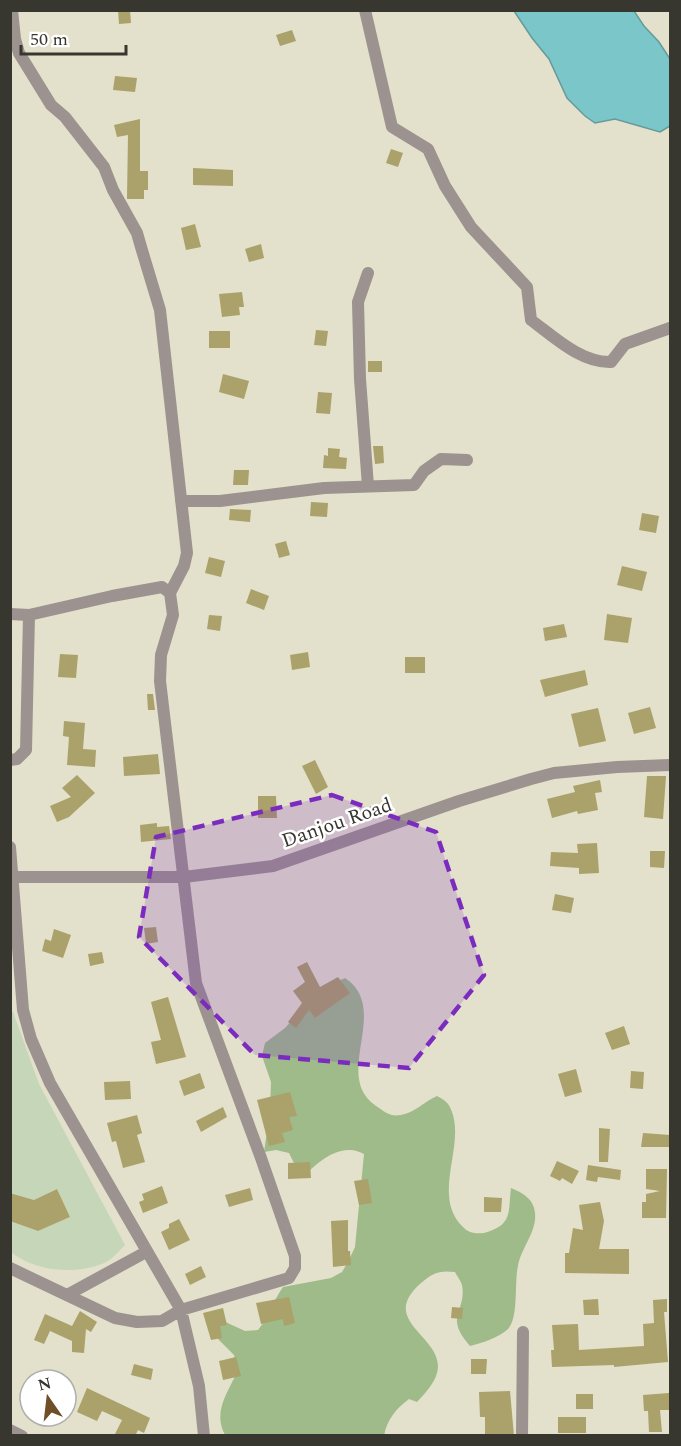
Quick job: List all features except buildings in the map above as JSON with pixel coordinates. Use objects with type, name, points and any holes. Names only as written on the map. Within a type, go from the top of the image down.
[{"type":"street","points":[[10,1268],[115,1318],[137,1322],[162,1321],[182,1310],[289,1278],[295,1268],[295,1256],[261,1158],[196,983],[160,681],[161,655],[173,615],[170,593],[184,566],[187,553],[160,310],[137,233],[113,190],[104,167],[65,117],[51,105],[19,53],[12,10]]},
{"type":"street","points":[[365,10],[392,127],[428,149],[445,186],[471,226],[492,252],[527,287],[531,320],[566,346],[598,363],[611,362],[625,344],[670,328]]},
{"type":"street","points":[[368,273],[358,302],[360,379],[368,486]]},
{"type":"street","points":[[181,501],[220,501],[324,488],[414,485],[424,471],[441,459],[467,460]]},
{"type":"street","points":[[10,614],[29,615],[162,587],[170,593]]},
{"type":"street","points":[[10,760],[17,759],[26,750],[29,615]]},
{"type":"street","name":"Danjou Road","points":[[12,877],[184,877],[273,866],[518,782],[554,773],[670,765]]},
{"type":"street","points":[[10,847],[23,1010],[31,1039],[50,1083],[146,1252],[182,1310],[199,1386],[204,1436]]},
{"type":"street","points":[[67,1295],[146,1252]]},
{"type":"street","points":[[522,1436],[523,1332]]},
{"type":"street","points":[[10,1430],[22,1436]]},
{"type":"highlighted area","points":[[332,795],[436,832],[484,975],[409,1068],[255,1055],[139,937],[156,837]]},
{"type":"green space","points":[[345,978],[358,991],[363,1007],[364,1024],[359,1078],[364,1093],[376,1106],[388,1114],[401,1115],[410,1112],[437,1096],[451,1109],[455,1126],[455,1141],[449,1186],[450,1201],[454,1215],[463,1227],[470,1232],[484,1233],[500,1226],[509,1211],[511,1188],[524,1194],[533,1204],[534,1227],[518,1266],[514,1316],[508,1329],[504,1332],[490,1340],[470,1346],[462,1336],[457,1320],[463,1294],[461,1282],[455,1272],[436,1273],[421,1283],[410,1296],[406,1307],[413,1326],[435,1355],[438,1366],[436,1376],[431,1386],[417,1402],[409,1399],[396,1411],[387,1424],[384,1436],[225,1435],[221,1426],[221,1409],[238,1370],[234,1355],[215,1336],[221,1320],[245,1331],[258,1330],[283,1287],[331,1278],[342,1272],[355,1247],[364,1154],[352,1150],[337,1152],[320,1162],[305,1175],[295,1165],[289,1153],[276,1150],[264,1152],[270,1111],[271,1082],[262,1056],[265,1043],[285,1028],[334,983]]},
{"type":"green space","points":[[10,1012],[13,1012],[39,1084],[125,1245],[108,1261],[97,1266],[71,1270],[45,1268],[21,1259],[11,1252],[10,1221],[38,1231],[70,1217],[57,1189],[34,1200],[11,1193]]},
{"type":"water","points":[[514,11],[634,11],[670,59],[670,126],[660,132],[615,119],[595,123],[585,116],[567,98],[549,59]]}]
